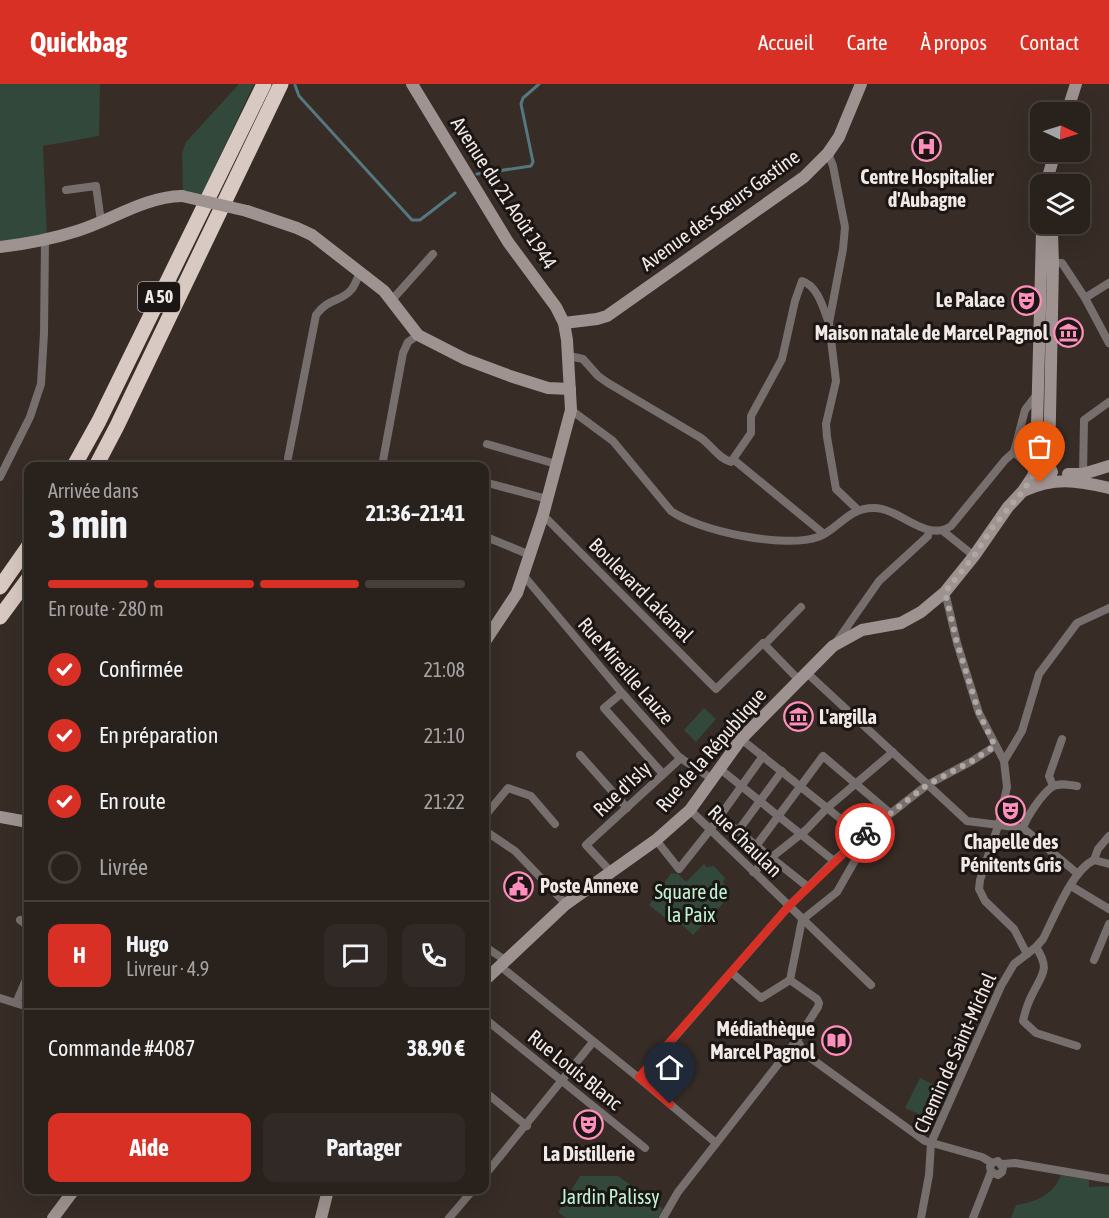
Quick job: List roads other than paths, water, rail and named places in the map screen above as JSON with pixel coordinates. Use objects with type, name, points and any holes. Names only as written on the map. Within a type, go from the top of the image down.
[{"type":"highway","name":"A 50","points":[[76,462],[104,410],[264,84]]},
{"type":"highway","name":"A 50","points":[[98,462],[280,84]]},
{"type":"highway","points":[[0,587],[24,553]]},
{"type":"highway","points":[[0,617],[24,584]]},
{"type":"main road","name":"Avenue du 21 Août 1944","points":[[412,84],[508,242],[545,289],[564,323]]},
{"type":"main road","name":"Avenue des Sœurs Gastine","points":[[564,323],[607,316],[804,177],[828,153],[839,137],[861,84]]},
{"type":"main road","points":[[1070,102],[1076,84]]},
{"type":"main road","points":[[0,248],[78,231],[139,205],[170,196],[182,196],[247,211],[312,235],[384,291],[418,335],[465,359],[510,376],[548,387],[570,389]]},
{"type":"main road","points":[[1042,473],[1038,393],[1047,263],[1052,234]]},
{"type":"main road","points":[[1042,473],[1047,263]]},
{"type":"main road","points":[[489,636],[518,593],[543,515],[571,410],[569,356],[564,323]]},
{"type":"main road","points":[[1042,473],[1083,474],[1109,466]]},
{"type":"main road","points":[[1042,473],[1063,480],[1109,488]]},
{"type":"main road","name":"Rue de la République","points":[[489,976],[566,904],[656,840],[690,810],[741,739],[833,646],[862,630],[901,623],[921,612],[945,592],[974,556],[992,528],[1023,491],[1042,473]]},
{"type":"main road","points":[[0,817],[24,821]]},
{"type":"main road","points":[[53,1218],[71,1194]]},
{"type":"main road","points":[[321,1218],[327,1194]]},
{"type":"street","points":[[828,153],[833,165],[845,227],[829,322],[836,381],[826,424],[836,489],[858,510]]},
{"type":"street","points":[[66,190],[96,186],[101,221]]},
{"type":"street","points":[[0,477],[30,417],[41,384],[45,240]]},
{"type":"street","points":[[391,301],[433,254]]},
{"type":"street","points":[[1047,263],[1062,263],[1085,298],[1109,343]]},
{"type":"street","points":[[288,458],[316,315],[323,304],[344,296],[351,290],[360,273]]},
{"type":"street","points":[[569,356],[583,359],[598,376],[608,383],[701,438],[712,447],[719,458],[731,462],[751,433],[751,416],[774,378],[782,359],[795,301],[802,281],[809,283],[814,289],[829,322]]},
{"type":"street","points":[[1085,298],[1109,283]]},
{"type":"street","points":[[383,462],[403,353],[408,342],[418,335]]},
{"type":"street","points":[[571,410],[613,441],[671,511],[680,517],[728,532],[768,541],[816,538],[858,510],[876,508],[929,530],[947,528],[1014,452],[1025,410],[1038,393]]},
{"type":"street","points":[[1083,474],[1084,420],[1109,402]]},
{"type":"street","points":[[487,444],[556,464]]},
{"type":"street","points":[[1014,452],[1042,473]]},
{"type":"street","points":[[734,460],[824,534]]},
{"type":"street","points":[[489,483],[547,499]]},
{"type":"street","name":"Boulevard Lakanal","points":[[543,515],[716,689],[763,642],[765,644]]},
{"type":"street","points":[[947,528],[974,556]]},
{"type":"street","points":[[833,646],[879,581],[928,536],[929,530]]},
{"type":"street","points":[[489,538],[530,555]]},
{"type":"street","name":"Rue Mireille Lauze","points":[[524,576],[622,693],[681,758],[741,786],[834,861]]},
{"type":"street","points":[[945,592],[957,643],[979,713],[1004,761],[1007,787],[979,890],[985,901],[1014,929],[1027,954]]},
{"type":"street","points":[[801,607],[765,644],[893,752],[967,820],[975,823],[999,823],[1023,828],[1078,874]]},
{"type":"street","points":[[1004,761],[1022,731],[1039,674],[1081,620],[1109,608]]},
{"type":"street","points":[[622,693],[604,708],[663,774]]},
{"type":"street","points":[[741,739],[862,836]]},
{"type":"street","points":[[1053,786],[1049,776],[1062,739]]},
{"type":"street","points":[[639,1077],[788,907],[834,861],[927,785],[995,746]]},
{"type":"street","points":[[753,872],[806,830],[827,808],[893,752]]},
{"type":"street","points":[[580,755],[627,808]]},
{"type":"street","points":[[656,840],[679,869],[763,756]]},
{"type":"street","points":[[756,846],[823,756],[890,813]]},
{"type":"street","name":"Rue d'Isly","points":[[611,872],[586,845],[681,758]]},
{"type":"street","points":[[738,831],[782,771]]},
{"type":"street","points":[[1023,828],[1027,818],[1053,786],[1063,784],[1077,786]]},
{"type":"street","points":[[489,811],[508,788],[531,796],[555,824]]},
{"type":"street","name":"Rue Chaulan","points":[[690,810],[871,985]]},
{"type":"street","points":[[719,816],[808,887]]},
{"type":"street","points":[[489,833],[515,851],[566,904]]},
{"type":"street","points":[[731,972],[761,998],[790,980],[802,920],[837,892],[856,857],[862,836]]},
{"type":"street","name":"Chemin de Saint-Michel","points":[[921,1218],[929,1175],[931,1143],[1001,986],[1014,964],[1043,939],[1078,874],[1094,860],[1098,849],[1109,836]]},
{"type":"street","points":[[1094,860],[1109,864]]},
{"type":"street","points":[[1071,886],[1109,909]]},
{"type":"street","points":[[20,920],[24,923]]},
{"type":"street","points":[[1094,960],[1109,924]]},
{"type":"street","points":[[1036,947],[1044,962],[1044,973],[1034,991],[1023,1022],[1036,1034],[1077,1046]]},
{"type":"street","points":[[489,951],[593,1042],[639,1077],[716,1143]]},
{"type":"street","points":[[663,1218],[678,1192],[797,1040],[819,1003],[790,980]]},
{"type":"street","points":[[16,1003],[24,984]]},
{"type":"street","points":[[0,998],[24,1006]]},
{"type":"street","name":"Rue Louis Blanc","points":[[489,1022],[645,1148]]},
{"type":"street","points":[[797,1040],[805,1054],[925,1141],[982,1157],[996,1175],[1003,1170],[1002,1164],[1015,1163],[1109,1179]]},
{"type":"street","points":[[489,1170],[593,1042]]},
{"type":"street","points":[[489,1095],[527,1126]]},
{"type":"street","points":[[973,1218],[991,1167]]},
{"type":"street","points":[[449,1218],[470,1194]]},
{"type":"waterway","points":[[477,174],[531,166],[533,162],[521,104],[523,98],[539,84]]},
{"type":"waterway","points":[[295,85],[299,96],[412,220],[420,220],[455,193]]},
{"type":"place","name":"Centre Hospitalier d'Aubagne","points":[[927,146]]},
{"type":"place","name":"Le Palace","points":[[1026,300]]},
{"type":"place","name":"Maison natale de Marcel Pagnol","points":[[1069,333]]},
{"type":"place","name":"L'argilla","points":[[798,717]]},
{"type":"place","name":"Chapelle des Pénitents Gris","points":[[1011,811]]},
{"type":"place","name":"Poste Annexe","points":[[519,886]]},
{"type":"place","name":"Médiathèque Marcel Pagnol","points":[[836,1040]]},
{"type":"place","name":"La Distillerie","points":[[589,1124]]},
{"type":"park label","name":"Square de la Paix","points":[[691,904]]},
{"type":"park label","name":"Jardin Palissy","points":[[610,1197]]}]
